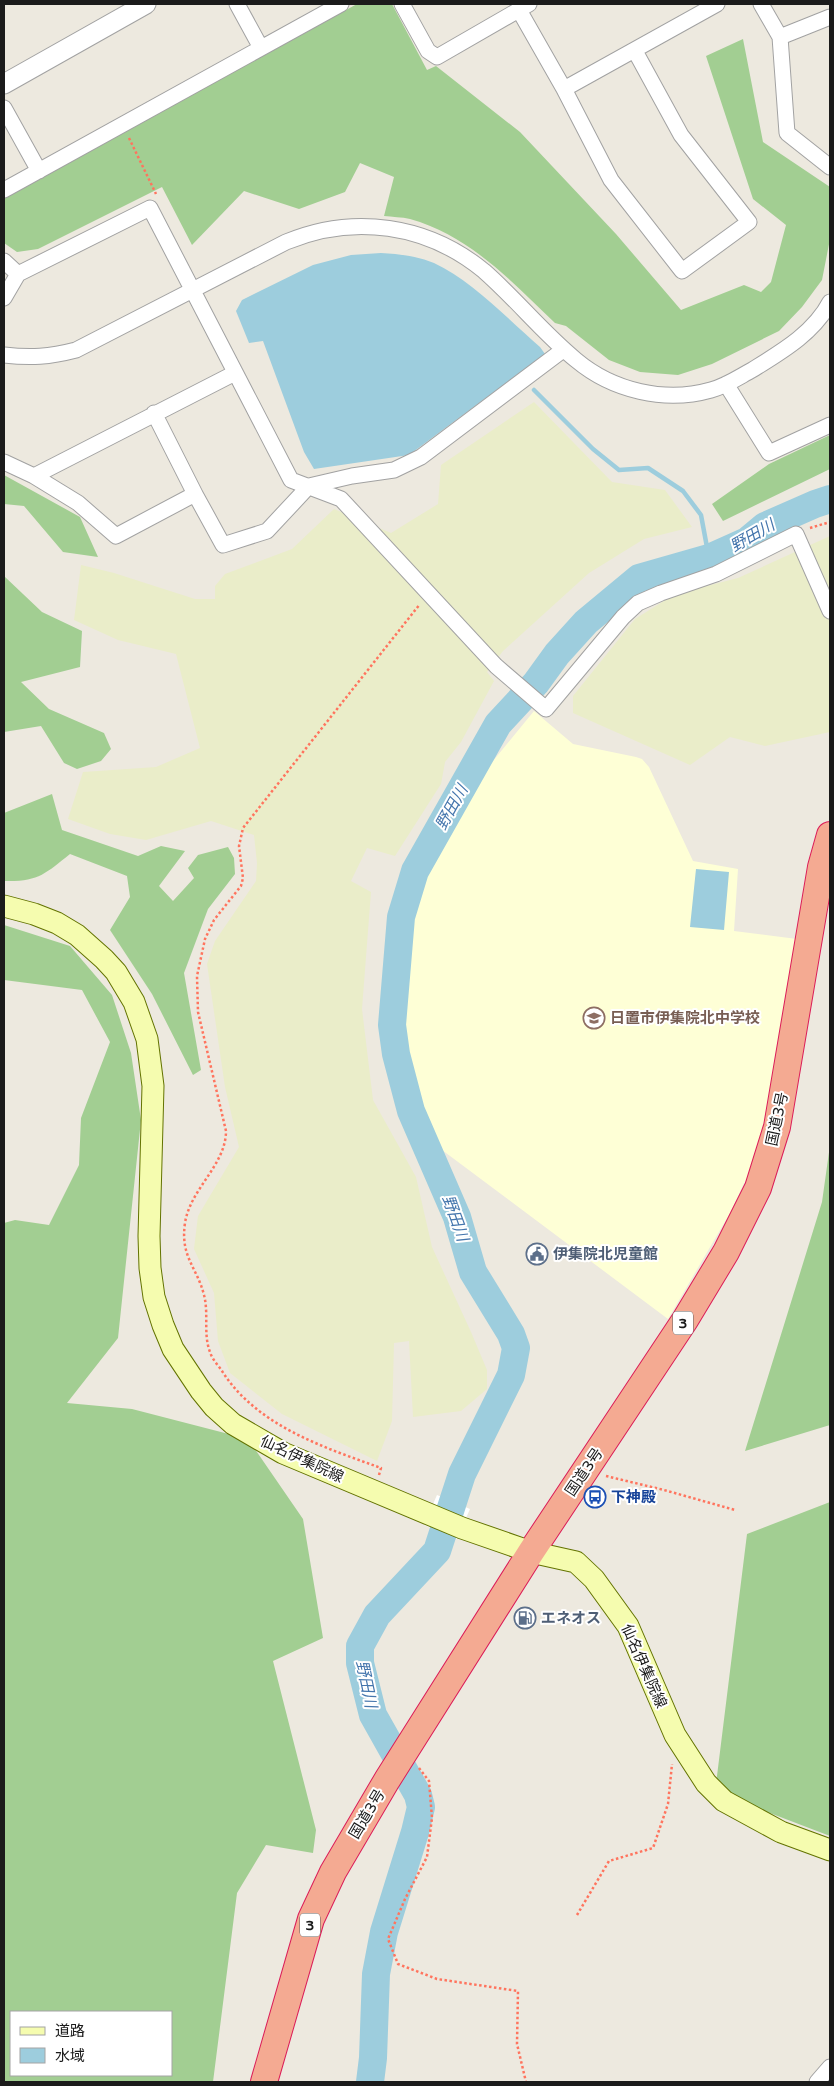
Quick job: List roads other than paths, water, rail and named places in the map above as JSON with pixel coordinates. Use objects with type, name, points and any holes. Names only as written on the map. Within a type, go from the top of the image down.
[{"type":"highway","name":"国道3号","points":[[264,2082],[311,1919],[333,1872],[387,1780],[531,1552],[706,1287],[743,1220],[758,1188],[778,1127],[821,867],[830,835]]},
{"type":"main road","name":"仙名伊集院線","points":[[4,906],[34,914],[57,923],[91,946],[116,972],[134,1002],[147,1039],[153,1086],[149,1236],[150,1268],[154,1297],[173,1349],[214,1407],[233,1424],[283,1453],[462,1528],[531,1552],[576,1562],[594,1579],[628,1626],[675,1735],[706,1783],[724,1801],[781,1832],[830,1850]]},
{"type":"street","points":[[4,84],[146,4]]},
{"type":"street","points":[[237,4],[261,48]]},
{"type":"street","points":[[4,190],[341,4]]},
{"type":"street","points":[[402,4],[428,51],[437,58],[524,7],[564,90],[611,180],[682,270],[749,222],[681,135],[635,51]]},
{"type":"street","points":[[564,90],[717,4]]},
{"type":"street","points":[[761,4],[780,37],[787,134],[830,167]]},
{"type":"street","points":[[780,37],[830,17]]},
{"type":"street","points":[[4,108],[39,171]]},
{"type":"street","points":[[4,298],[18,274],[150,208],[291,480],[340,499],[496,666],[546,709],[623,617],[638,603],[716,574],[796,534],[830,612]]},
{"type":"street","points":[[4,355],[27,358],[51,357],[76,350],[302,235],[328,229],[359,226],[395,228],[426,237],[458,253],[484,271],[578,362],[620,386],[670,396],[700,392],[726,384],[778,354],[815,325],[830,302]]},
{"type":"street","points":[[4,261],[18,274]]},
{"type":"street","points":[[154,413],[194,494],[223,545],[267,531],[309,486],[352,476],[394,470],[421,457],[564,350]]},
{"type":"street","points":[[34,476],[235,373]]},
{"type":"street","points":[[726,384],[769,453],[830,425]]},
{"type":"street","points":[[4,462],[34,476],[78,503],[116,536],[194,494]]},
{"type":"street","points":[[817,2082],[830,2067]]},
{"type":"water","points":[[381,253],[421,259],[448,270],[489,301],[540,347],[545,354],[409,455],[314,469],[304,452],[263,341],[249,343],[236,311],[242,300],[313,265],[351,255]]},
{"type":"water","points":[[696,869],[729,872],[724,930],[690,927]]},
{"type":"waterway","points":[[534,390],[593,449],[619,470],[648,468],[683,491],[701,515],[709,558]]},
{"type":"waterway","name":"野田川","points":[[370,2082],[373,2058],[376,1974],[384,1932],[421,1807],[418,1795],[373,1715],[360,1663],[360,1646],[377,1615],[437,1551],[462,1474],[511,1375],[516,1348],[511,1334],[473,1272],[457,1217],[411,1111],[396,1054],[392,1025],[401,917],[415,871],[498,724],[536,683],[557,654],[586,622],[639,578],[709,558],[747,541],[765,526],[830,499]]},
{"type":"place","name":"日置市伊集院北中学校","points":[[594,1018]]},
{"type":"place","name":"伊集院北児童館","points":[[537,1254]]},
{"type":"place","name":"下神殿","points":[[595,1497]]},
{"type":"place","name":"エネオス","points":[[525,1618]]}]
